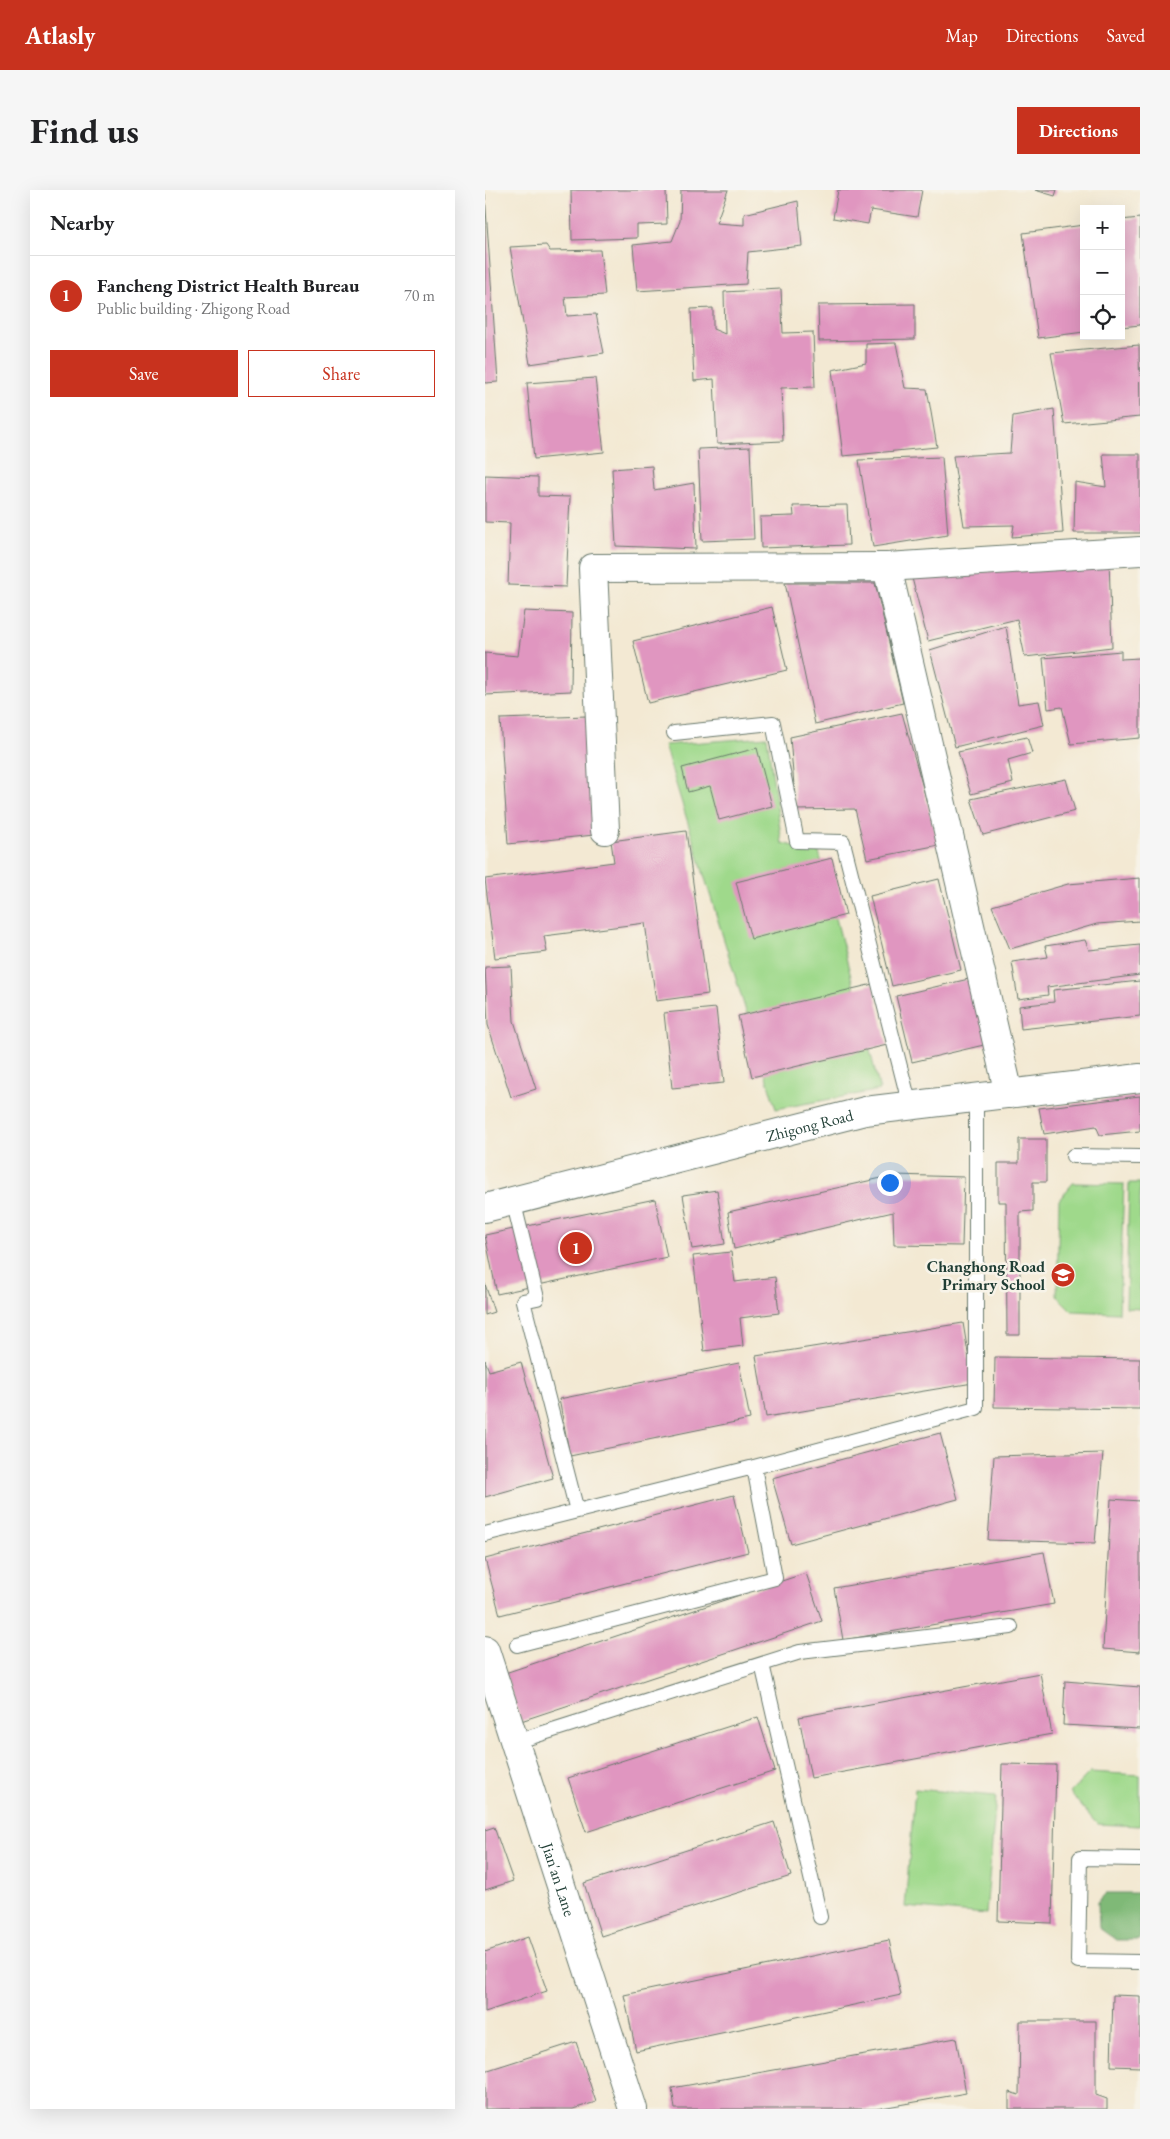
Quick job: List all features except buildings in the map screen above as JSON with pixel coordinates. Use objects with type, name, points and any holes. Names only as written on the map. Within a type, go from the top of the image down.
[{"type":"street","points":[[605,830],[593,568],[887,567],[1140,551]]},
{"type":"street","points":[[887,567],[1009,1094]]},
{"type":"street","name":"Zhigong Road","points":[[485,1208],[865,1111],[1140,1078]]},
{"type":"street","name":"Jian'an Lane","points":[[485,1650],[490,1682],[515,1742],[633,2109]]},
{"type":"lane","points":[[674,733],[773,724],[797,841],[843,842],[910,1106]]},
{"type":"lane","points":[[485,1534],[754,1467],[976,1408],[976,1098]]},
{"type":"lane","points":[[1073,1156],[1140,1157]]},
{"type":"lane","points":[[513,1200],[537,1298],[523,1301],[577,1512]]},
{"type":"lane","points":[[517,1645],[775,1578],[754,1467]]},
{"type":"lane","points":[[515,1742],[800,1652],[1011,1627]]},
{"type":"lane","points":[[762,1664],[821,1917]]},
{"type":"lane","points":[[1140,1859],[1080,1858],[1078,1961],[1140,1962]]},
{"type":"green space","points":[[767,737],[782,843],[819,852],[880,1090],[776,1109],[664,745]]},
{"type":"green space","points":[[1073,1183],[1124,1184],[1119,1313],[1072,1311],[1057,1296],[1059,1200]]},
{"type":"green space","points":[[1129,1183],[1140,1183],[1140,1309],[1126,1308]]},
{"type":"green space","points":[[1090,1772],[1140,1775],[1140,1826],[1097,1824],[1070,1793]]},
{"type":"green space","points":[[915,1789],[996,1796],[986,1914],[905,1907]]},
{"type":"green space","points":[[1106,1893],[1140,1893],[1140,1940],[1116,1940],[1099,1928],[1098,1902]]},
{"type":"place","name":"Fancheng District Health Bureau","points":[[576,1248]]},
{"type":"place","name":"Changhong Road Primary School","points":[[1063,1275]]}]
